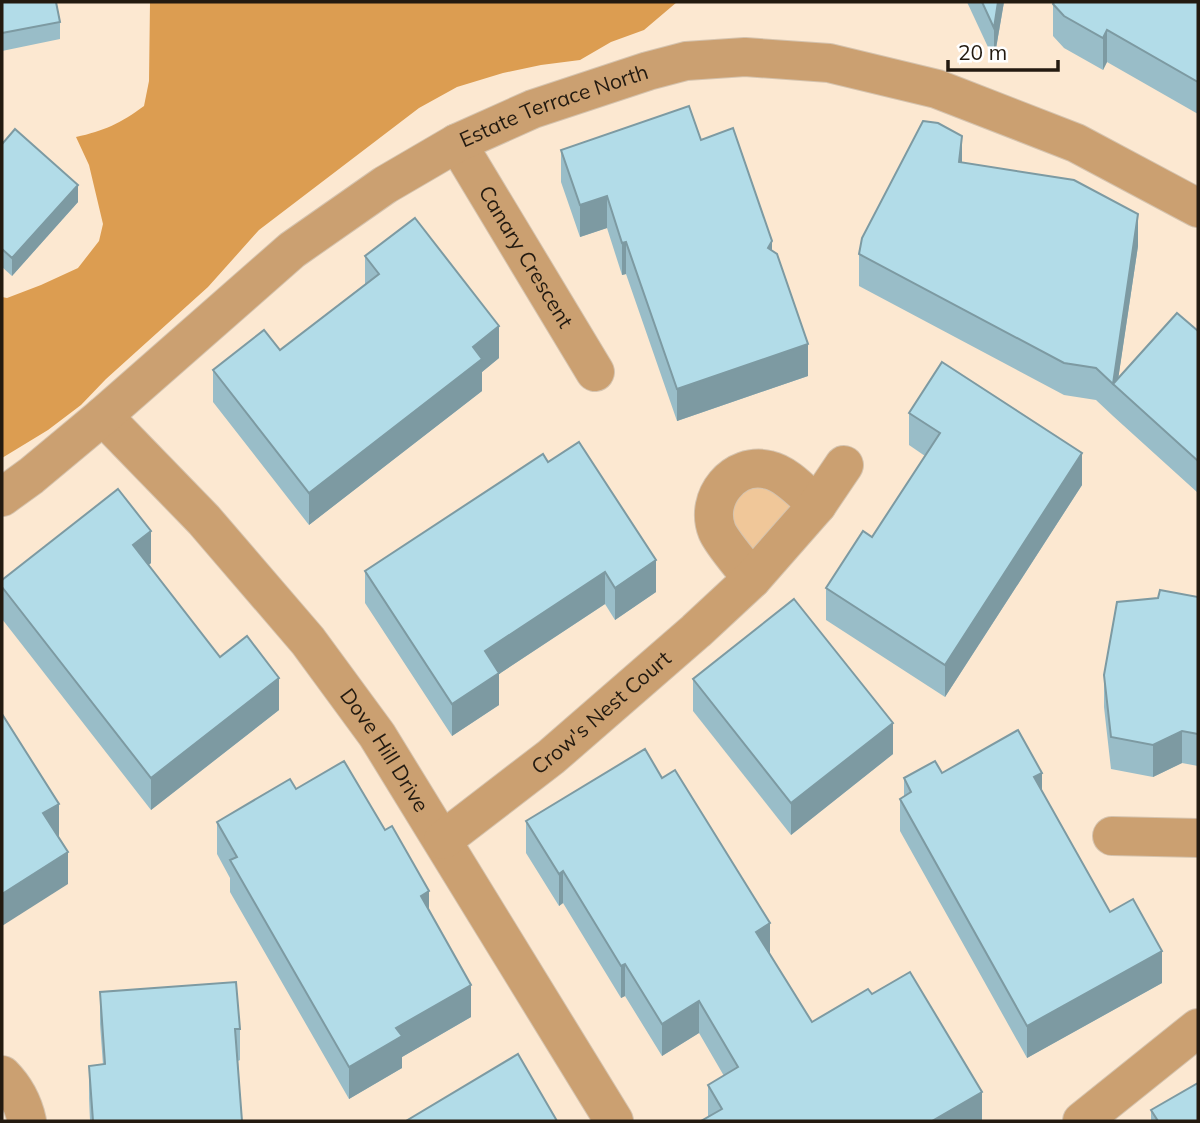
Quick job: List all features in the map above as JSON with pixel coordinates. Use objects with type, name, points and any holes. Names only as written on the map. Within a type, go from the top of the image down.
[{"type":"street","name":"Estate Terrace North","points":[[2,497],[103,416],[292,250],[385,185],[457,143],[533,109],[686,61],[745,57],[830,63],[937,89],[1076,143],[1198,208]]},
{"type":"street","name":"Canary Crescent","points":[[457,143],[595,372]]},
{"type":"street","name":"Dove Hill Drive","points":[[103,416],[204,520],[308,641],[377,735],[614,1121]]},
{"type":"street","name":"Crow's Nest Court","points":[[443,840],[551,757],[752,579],[817,505],[844,465]]},
{"type":"street","points":[[752,579],[718,533],[714,519],[719,491],[741,472],[754,468],[769,470],[782,475],[817,505]]},
{"type":"street","points":[[1112,836],[1198,838]]},
{"type":"street","points":[[1082,1121],[1198,1028]]},
{"type":"street","points":[[2,1075],[24,1106],[27,1121]]},
{"type":"shaded area","points":[[150,2],[677,2],[644,30],[611,42],[580,60],[503,73],[457,87],[419,108],[259,230],[208,287],[81,405],[48,430],[2,458],[2,297],[7,298],[78,268],[99,241],[103,224],[89,165],[76,137],[112,126],[144,106],[149,81]]},
{"type":"shaded area","points":[[741,476],[811,505],[752,571],[722,494]]},
{"type":"building","points":[[2,2],[56,2],[60,22],[2,33]]},
{"type":"building","points":[[982,2],[998,2],[994,28]]},
{"type":"building","points":[[1054,2],[1198,2],[1198,82],[1107,30],[1103,38],[1064,16]]},
{"type":"building","points":[[689,106],[701,140],[733,128],[772,241],[768,248],[777,254],[808,344],[677,389],[626,242],[622,243],[607,196],[580,205],[561,150]]},
{"type":"building","points":[[923,121],[938,123],[962,136],[959,162],[1074,180],[1138,214],[1113,384],[1096,368],[1064,363],[859,254],[862,238]]},
{"type":"building","points":[[15,129],[78,185],[12,258],[2,249],[2,144]]},
{"type":"building","points":[[415,218],[499,326],[473,347],[482,359],[309,493],[213,370],[264,330],[280,350],[379,274],[365,256]]},
{"type":"building","points":[[1177,313],[1198,331],[1198,461],[1113,384]]},
{"type":"building","points":[[942,362],[1082,453],[945,665],[826,588],[863,531],[872,537],[940,433],[909,413]]},
{"type":"building","points":[[579,442],[656,560],[615,588],[605,572],[485,651],[499,673],[452,704],[365,571],[543,454],[548,462]]},
{"type":"building","points":[[118,489],[151,531],[133,545],[220,657],[247,636],[279,678],[151,778],[2,587],[2,580]]},
{"type":"building","points":[[1160,590],[1198,597],[1198,734],[1182,731],[1153,745],[1111,737],[1104,675],[1117,602],[1158,598]]},
{"type":"building","points":[[794,599],[893,723],[791,803],[693,679]]},
{"type":"building","points":[[2,714],[59,804],[43,813],[68,852],[2,894]]},
{"type":"building","points":[[1018,730],[1042,773],[1034,777],[1110,912],[1133,899],[1162,951],[1027,1026],[900,799],[911,792],[904,778],[935,761],[942,773]]},
{"type":"building","points":[[645,749],[662,778],[675,770],[770,923],[756,932],[812,1022],[868,989],[872,994],[910,972],[982,1092],[932,1121],[701,1121],[722,1109],[708,1085],[738,1067],[699,1001],[662,1024],[625,964],[621,966],[563,871],[559,874],[526,821]]},
{"type":"building","points":[[344,761],[385,830],[392,826],[429,891],[421,896],[471,985],[396,1028],[402,1036],[349,1067],[230,860],[237,857],[217,822],[290,779],[296,789]]},
{"type":"building","points":[[236,982],[240,1029],[235,1029],[242,1121],[93,1121],[89,1066],[105,1064],[100,992]]},
{"type":"building","points":[[518,1054],[557,1121],[406,1121]]},
{"type":"building","points":[[1198,1083],[1198,1121],[1158,1121],[1151,1110]]}]
